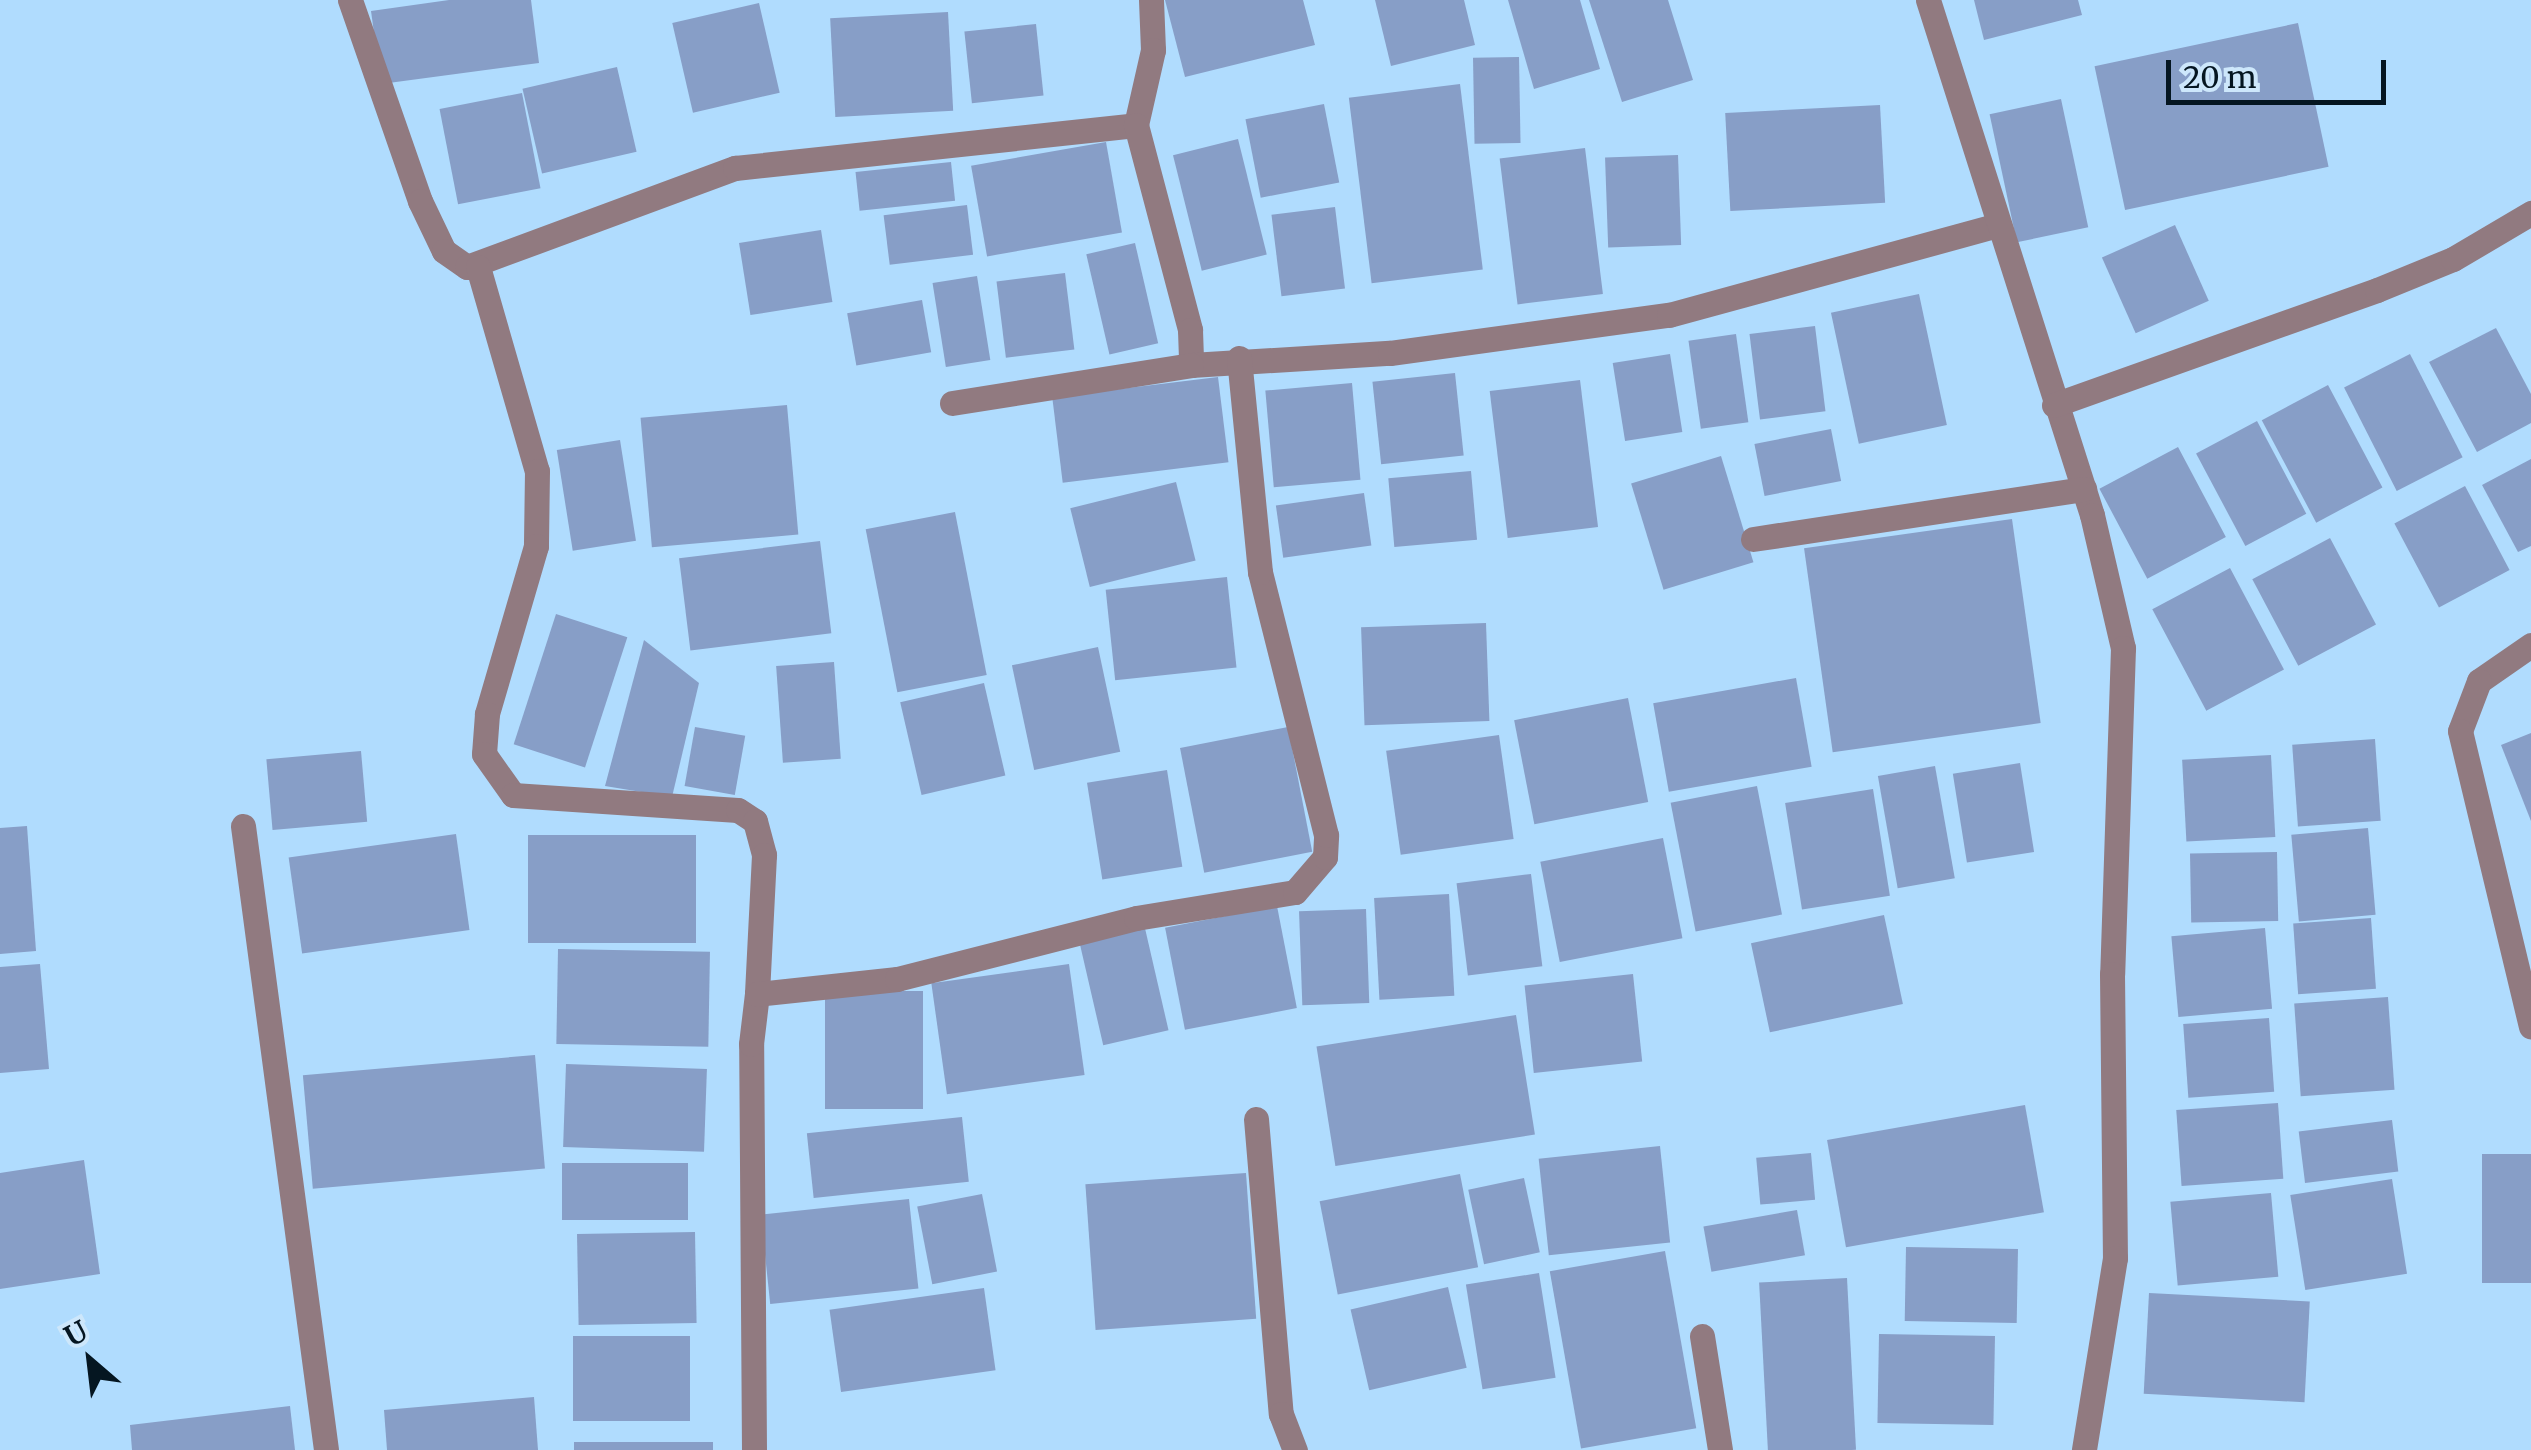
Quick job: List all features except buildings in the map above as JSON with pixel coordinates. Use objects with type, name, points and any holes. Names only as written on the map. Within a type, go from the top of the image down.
[{"type":"street","points":[[350,0],[434,233],[450,258],[478,267],[735,168],[1136,124]]},
{"type":"street","points":[[1151,0],[1152,50],[1136,124],[1190,330],[1190,364]]},
{"type":"street","points":[[1928,0],[2112,580],[2124,715],[2112,974],[2115,1258],[2084,1450]]},
{"type":"street","points":[[2054,405],[2377,290],[2452,259],[2531,213]]},
{"type":"street","points":[[952,403],[1190,364],[1239,358],[1390,353],[1669,314],[1997,225]]},
{"type":"street","points":[[478,267],[537,470],[536,546],[487,714],[484,754],[512,795],[738,810],[755,821],[764,854],[758,994],[751,1044],[754,1450]]},
{"type":"street","points":[[758,994],[897,979],[1136,918],[1295,892],[1312,880],[1326,834],[1260,572],[1239,358]]},
{"type":"street","points":[[1752,539],[2084,489]]},
{"type":"street","points":[[2530,1023],[2460,731],[2479,681],[2531,645]]},
{"type":"street","points":[[243,826],[326,1450]]},
{"type":"street","points":[[1256,1119],[1281,1414],[1295,1450]]},
{"type":"street","points":[[1702,1336],[1720,1450]]}]
